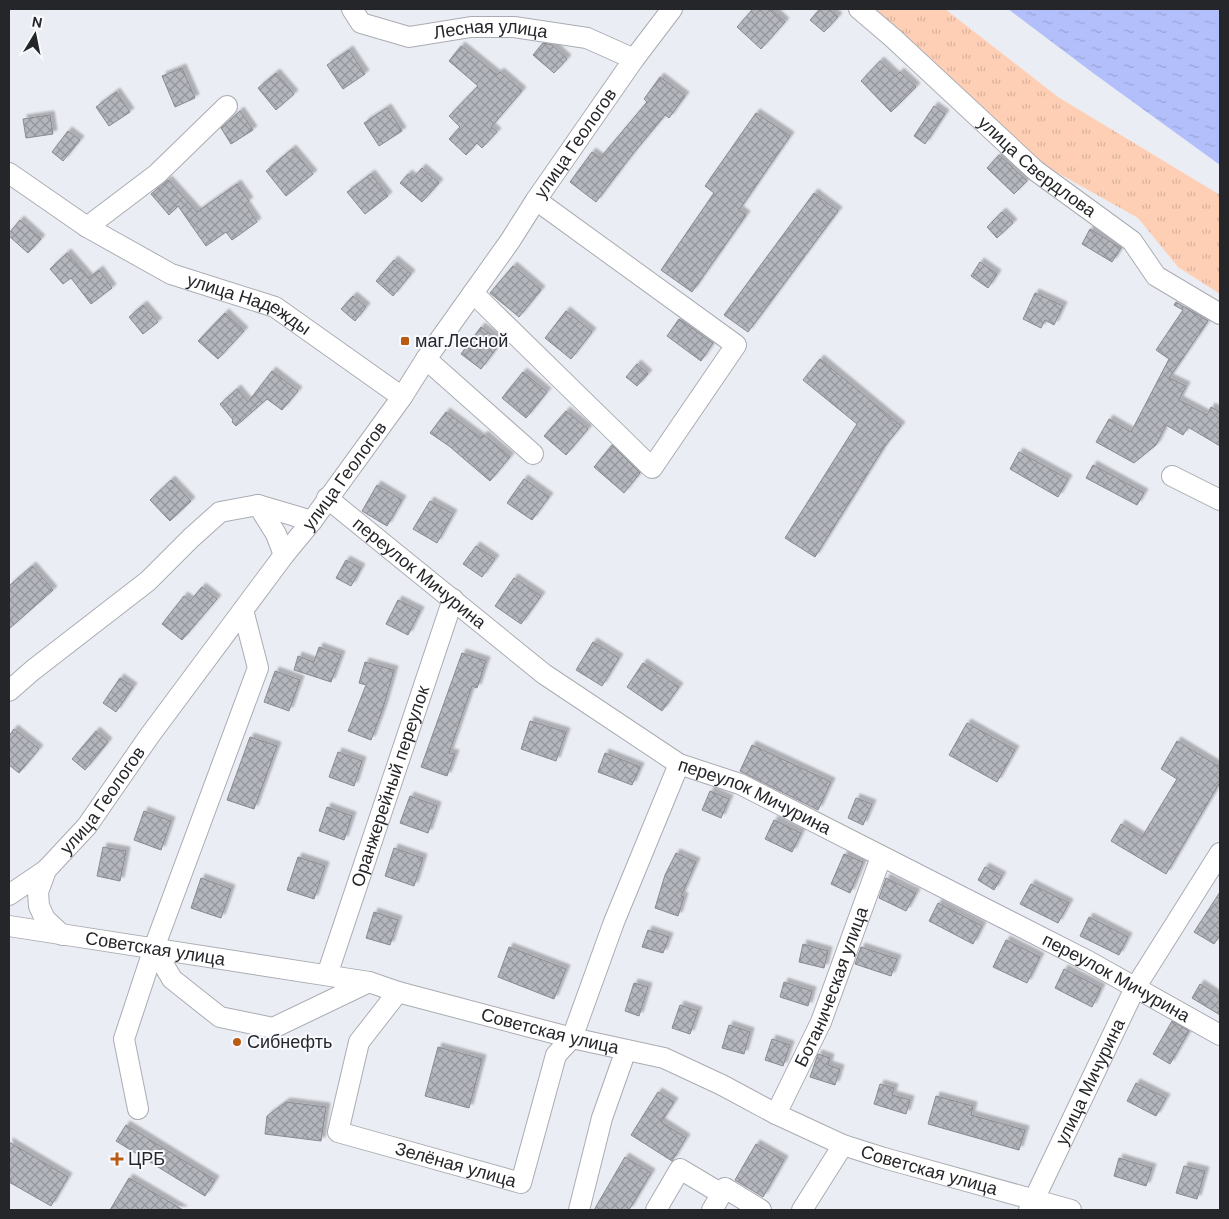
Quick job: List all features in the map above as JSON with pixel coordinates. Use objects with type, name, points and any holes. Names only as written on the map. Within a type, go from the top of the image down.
[{"type":"street","name":"Лесная улица","points":[[352,9],[361,23],[409,37],[472,18],[514,27],[587,38],[634,59]]},
{"type":"street","name":"улица Геологов","points":[[62,935],[45,919],[39,906],[38,892],[46,870],[87,826],[150,736],[402,397],[426,358],[634,59],[672,9]]},
{"type":"street","name":"улица Свердлова","points":[[859,9],[893,38],[1036,171],[1132,241],[1156,276],[1220,314]]},
{"type":"street","points":[[87,227],[157,174],[228,106]]},
{"type":"street","name":"улица Надежды","points":[[9,173],[87,227],[170,274],[275,307],[402,397]]},
{"type":"street","points":[[473,293],[652,468],[736,345],[536,200]]},
{"type":"street","points":[[426,358],[533,454]]},
{"type":"street","points":[[1172,476],[1220,500]]},
{"type":"street","name":"переулок Мичурина","points":[[328,498],[544,674],[679,764],[740,784],[1088,961],[1220,1034]]},
{"type":"street","points":[[258,505],[276,534],[284,555]]},
{"type":"street","points":[[9,692],[33,670],[148,581],[190,538],[220,512],[258,505],[312,520]]},
{"type":"street","name":"Оранжерейный переулок","points":[[327,975],[453,599]]},
{"type":"street","points":[[138,1109],[124,1039],[154,948],[258,668],[243,610]]},
{"type":"street","name":"Зелёная улица","points":[[398,992],[359,1042],[338,1132],[521,1183],[556,1056],[572,1038],[614,922],[679,764]]},
{"type":"street","name":"улица Мичурина","points":[[1032,1205],[1135,988],[1220,853]]},
{"type":"street","name":"Ботаническая улица","points":[[776,1114],[821,1022],[881,857]]},
{"type":"street","points":[[9,896],[46,870]]},
{"type":"street","name":"Советская улица","points":[[9,926],[369,982],[398,992],[572,1038],[664,1058],[843,1145],[1032,1205],[1071,1210]]},
{"type":"street","points":[[154,948],[172,979],[220,1017],[273,1028],[369,982]]},
{"type":"street","points":[[579,1210],[602,1118],[626,1050]]},
{"type":"street","points":[[802,1210],[843,1145]]},
{"type":"street","points":[[656,1210],[680,1169],[717,1202],[725,1188],[761,1210]]},
{"type":"green space","points":[[873,9],[945,9],[1058,97],[1220,195],[1220,294],[1178,267],[1138,218],[1033,159]]},
{"type":"water","points":[[1008,9],[1220,9],[1220,165],[1093,73]]},
{"type":"building","points":[[753,9],[771,9],[785,22],[761,49],[737,27]]},
{"type":"building","points":[[820,9],[829,9],[838,17],[824,32],[810,20]]},
{"type":"building","points":[[543,43],[552,45],[567,59],[554,73],[533,55]]},
{"type":"building","points":[[461,46],[497,75],[500,72],[522,91],[491,127],[497,132],[482,148],[477,143],[466,155],[449,139],[460,127],[449,116],[478,86],[449,61]]},
{"type":"building","points":[[349,50],[365,74],[343,89],[327,65]]},
{"type":"building","points":[[880,61],[896,76],[900,72],[916,87],[891,112],[861,81]]},
{"type":"building","points":[[182,68],[195,98],[175,107],[162,76]]},
{"type":"building","points":[[276,73],[294,94],[276,110],[258,88]]},
{"type":"building","points":[[660,77],[685,96],[669,118],[665,115],[596,202],[570,182],[592,152],[600,158],[647,102],[644,99]]},
{"type":"building","points":[[116,92],[130,112],[109,126],[96,107]]},
{"type":"building","points":[[934,106],[945,114],[925,144],[914,136]]},
{"type":"building","points":[[387,108],[402,131],[379,146],[364,123]]},
{"type":"building","points":[[240,111],[253,130],[231,144],[221,128]]},
{"type":"building","points":[[756,113],[790,136],[739,210],[746,215],[692,292],[661,270],[714,193],[705,186]]},
{"type":"building","points":[[50,115],[53,134],[26,138],[23,119]]},
{"type":"building","points":[[68,131],[80,140],[63,161],[52,152]]},
{"type":"building","points":[[292,149],[313,174],[286,196],[266,171]]},
{"type":"building","points":[[999,155],[1027,181],[1014,194],[987,168]]},
{"type":"building","points":[[422,168],[439,183],[422,202],[400,183],[408,174],[413,178]]},
{"type":"building","points":[[371,174],[388,196],[365,214],[347,192]]},
{"type":"building","points":[[168,180],[197,212],[237,184],[249,201],[245,204],[257,222],[232,240],[226,232],[206,246],[178,206],[169,215],[151,194]]},
{"type":"building","points":[[814,193],[838,211],[748,332],[724,315]]},
{"type":"building","points":[[1002,212],[1013,223],[997,238],[987,227]]},
{"type":"building","points":[[20,220],[41,239],[28,253],[9,236],[9,233]]},
{"type":"building","points":[[1090,229],[1121,248],[1112,262],[1082,244]]},
{"type":"building","points":[[67,253],[89,278],[99,270],[112,288],[91,304],[71,278],[63,284],[50,269]]},
{"type":"building","points":[[394,260],[411,274],[393,296],[376,281]]},
{"type":"building","points":[[980,262],[997,274],[988,288],[971,276]]},
{"type":"building","points":[[513,266],[541,290],[519,317],[490,293]]},
{"type":"building","points":[[1035,293],[1063,306],[1054,325],[1045,320],[1041,328],[1023,319]]},
{"type":"building","points":[[353,296],[366,307],[355,321],[341,309]]},
{"type":"building","points":[[1176,302],[1208,321],[1169,378],[1186,386],[1179,400],[1207,415],[1211,407],[1220,412],[1220,446],[1188,427],[1183,435],[1166,425],[1156,445],[1134,463],[1096,442],[1109,419],[1131,432],[1169,359],[1156,350],[1183,310],[1174,305]]},
{"type":"building","points":[[143,305],[158,322],[143,334],[129,317]]},
{"type":"building","points":[[566,311],[592,332],[571,359],[545,338]]},
{"type":"building","points":[[225,313],[244,331],[218,359],[198,341]]},
{"type":"building","points":[[679,319],[713,343],[701,361],[667,336]]},
{"type":"building","points":[[481,327],[501,342],[481,369],[461,354]]},
{"type":"building","points":[[820,359],[901,426],[884,447],[815,557],[785,538],[857,424],[803,380]]},
{"type":"building","points":[[637,364],[648,374],[637,386],[626,377]]},
{"type":"building","points":[[272,371],[298,391],[282,410],[267,399],[236,426],[220,404],[237,389],[248,402]]},
{"type":"building","points":[[523,372],[547,392],[526,418],[502,398]]},
{"type":"building","points":[[566,411],[588,429],[566,455],[544,436]]},
{"type":"building","points":[[446,412],[481,438],[484,435],[510,457],[490,481],[449,446],[430,433]]},
{"type":"building","points":[[612,445],[640,473],[624,493],[594,467]]},
{"type":"building","points":[[1019,452],[1068,479],[1058,497],[1010,469]]},
{"type":"building","points":[[1093,465],[1144,493],[1137,505],[1086,478]]},
{"type":"building","points":[[524,479],[549,497],[532,520],[507,503]]},
{"type":"building","points":[[171,480],[191,501],[170,521],[150,500]]},
{"type":"building","points":[[377,485],[402,500],[387,526],[362,511]]},
{"type":"building","points":[[430,501],[453,514],[437,543],[413,529]]},
{"type":"building","points":[[476,546],[495,559],[482,577],[463,564]]},
{"type":"building","points":[[346,560],[361,568],[351,586],[336,578]]},
{"type":"building","points":[[32,566],[53,590],[9,629],[9,586]]},
{"type":"building","points":[[514,578],[541,596],[521,624],[495,606]]},
{"type":"building","points":[[202,587],[217,599],[182,640],[162,624],[184,596],[190,601]]},
{"type":"building","points":[[398,600],[420,611],[408,635],[386,624]]},
{"type":"building","points":[[593,642],[619,658],[602,686],[576,670]]},
{"type":"building","points":[[319,647],[341,655],[331,682],[294,670],[298,656],[314,662]]},
{"type":"building","points":[[462,653],[486,661],[477,688],[472,686],[449,753],[455,754],[447,776],[421,767]]},
{"type":"building","points":[[365,662],[394,670],[371,740],[348,731],[366,685],[359,683]]},
{"type":"building","points":[[643,663],[679,687],[662,711],[627,687]]},
{"type":"building","points":[[275,671],[300,680],[289,711],[264,702]]},
{"type":"building","points":[[120,678],[133,687],[116,712],[103,703]]},
{"type":"building","points":[[530,721],[566,732],[556,761],[521,749]]},
{"type":"building","points":[[967,723],[1015,750],[997,782],[949,755]]},
{"type":"building","points":[[14,729],[39,749],[19,773],[9,765],[9,736]]},
{"type":"building","points":[[96,731],[108,742],[85,770],[72,759]]},
{"type":"building","points":[[250,737],[277,746],[254,809],[227,800]]},
{"type":"building","points":[[1177,741],[1220,767],[1220,782],[1166,874],[1111,841],[1121,824],[1142,837],[1177,779],[1161,769]]},
{"type":"building","points":[[752,745],[831,782],[818,810],[740,771]]},
{"type":"building","points":[[338,752],[362,761],[354,786],[329,777]]},
{"type":"building","points":[[605,753],[640,767],[632,785],[598,772]]},
{"type":"building","points":[[710,791],[729,799],[721,818],[702,810]]},
{"type":"building","points":[[410,796],[437,806],[428,833],[400,823]]},
{"type":"building","points":[[856,798],[872,804],[863,825],[848,818]]},
{"type":"building","points":[[327,807],[352,816],[344,840],[319,831]]},
{"type":"building","points":[[144,811],[171,821],[161,850],[134,840]]},
{"type":"building","points":[[774,820],[801,833],[792,852],[765,839]]},
{"type":"building","points":[[103,847],[126,851],[120,881],[97,876]]},
{"type":"building","points":[[394,848],[423,858],[414,886],[385,876]]},
{"type":"building","points":[[676,853],[696,862],[681,896],[684,897],[678,916],[655,908],[665,875]]},
{"type":"building","points":[[844,854],[863,862],[850,893],[831,884]]},
{"type":"building","points":[[298,857],[325,866],[314,899],[287,890]]},
{"type":"building","points":[[985,867],[1002,876],[994,890],[978,880]]},
{"type":"building","points":[[201,878],[231,889],[221,918],[191,908]]},
{"type":"building","points":[[886,878],[916,893],[906,911],[879,898]]},
{"type":"building","points":[[1031,884],[1069,903],[1058,923],[1020,904]]},
{"type":"building","points":[[1220,892],[1220,935],[1214,944],[1194,932]]},
{"type":"building","points":[[938,903],[982,926],[973,944],[929,921]]},
{"type":"building","points":[[374,912],[398,920],[390,945],[366,938]]},
{"type":"building","points":[[1089,917],[1128,937],[1119,955],[1080,936]]},
{"type":"building","points":[[648,930],[669,937],[663,953],[642,947]]},
{"type":"building","points":[[1006,940],[1040,957],[1027,983],[993,967]]},
{"type":"building","points":[[803,944],[828,951],[824,968],[799,962]]},
{"type":"building","points":[[509,947],[566,969],[554,999],[498,977]]},
{"type":"building","points":[[861,947],[897,959],[891,976],[855,964]]},
{"type":"building","points":[[1064,969],[1101,988],[1092,1007],[1055,988]]},
{"type":"building","points":[[784,982],[812,991],[808,1006],[780,997]]},
{"type":"building","points":[[634,983],[648,987],[639,1016],[625,1011]]},
{"type":"building","points":[[1200,984],[1220,997],[1220,1015],[1192,998]]},
{"type":"building","points":[[680,1005],[698,1011],[690,1034],[672,1028]]},
{"type":"building","points":[[1172,1021],[1189,1031],[1170,1064],[1153,1054]]},
{"type":"building","points":[[729,1025],[750,1032],[744,1054],[722,1048]]},
{"type":"building","points":[[772,1039],[790,1045],[783,1066],[765,1060]]},
{"type":"building","points":[[438,1047],[482,1059],[469,1108],[425,1096]]},
{"type":"building","points":[[818,1054],[830,1058],[828,1065],[840,1069],[835,1085],[810,1077]]},
{"type":"building","points":[[1136,1083],[1166,1098],[1156,1116],[1127,1101]]},
{"type":"building","points":[[880,1084],[894,1088],[892,1095],[910,1100],[906,1114],[874,1104]]},
{"type":"building","points":[[658,1092],[674,1102],[661,1122],[686,1138],[672,1161],[631,1135]]},
{"type":"building","points":[[936,1096],[973,1106],[971,1115],[1025,1130],[1019,1150],[928,1124]]},
{"type":"building","points":[[286,1102],[326,1107],[321,1141],[265,1134],[267,1116]]},
{"type":"building","points":[[126,1125],[215,1180],[205,1196],[116,1141]]},
{"type":"building","points":[[9,1142],[68,1177],[51,1206],[9,1182]]},
{"type":"building","points":[[756,1144],[784,1160],[763,1197],[735,1180]]},
{"type":"building","points":[[625,1157],[651,1173],[629,1210],[594,1210]]},
{"type":"building","points":[[1119,1158],[1152,1168],[1146,1186],[1114,1176]]},
{"type":"building","points":[[1184,1166],[1205,1171],[1197,1199],[1176,1193]]},
{"type":"building","points":[[129,1178],[183,1210],[110,1210]]},
{"type":"place","name":"маг.Лесной","points":[[405,341]]},
{"type":"place","name":"Сибнефть","points":[[237,1042]]},
{"type":"place","name":"ЦРБ","points":[[117,1159]]}]
